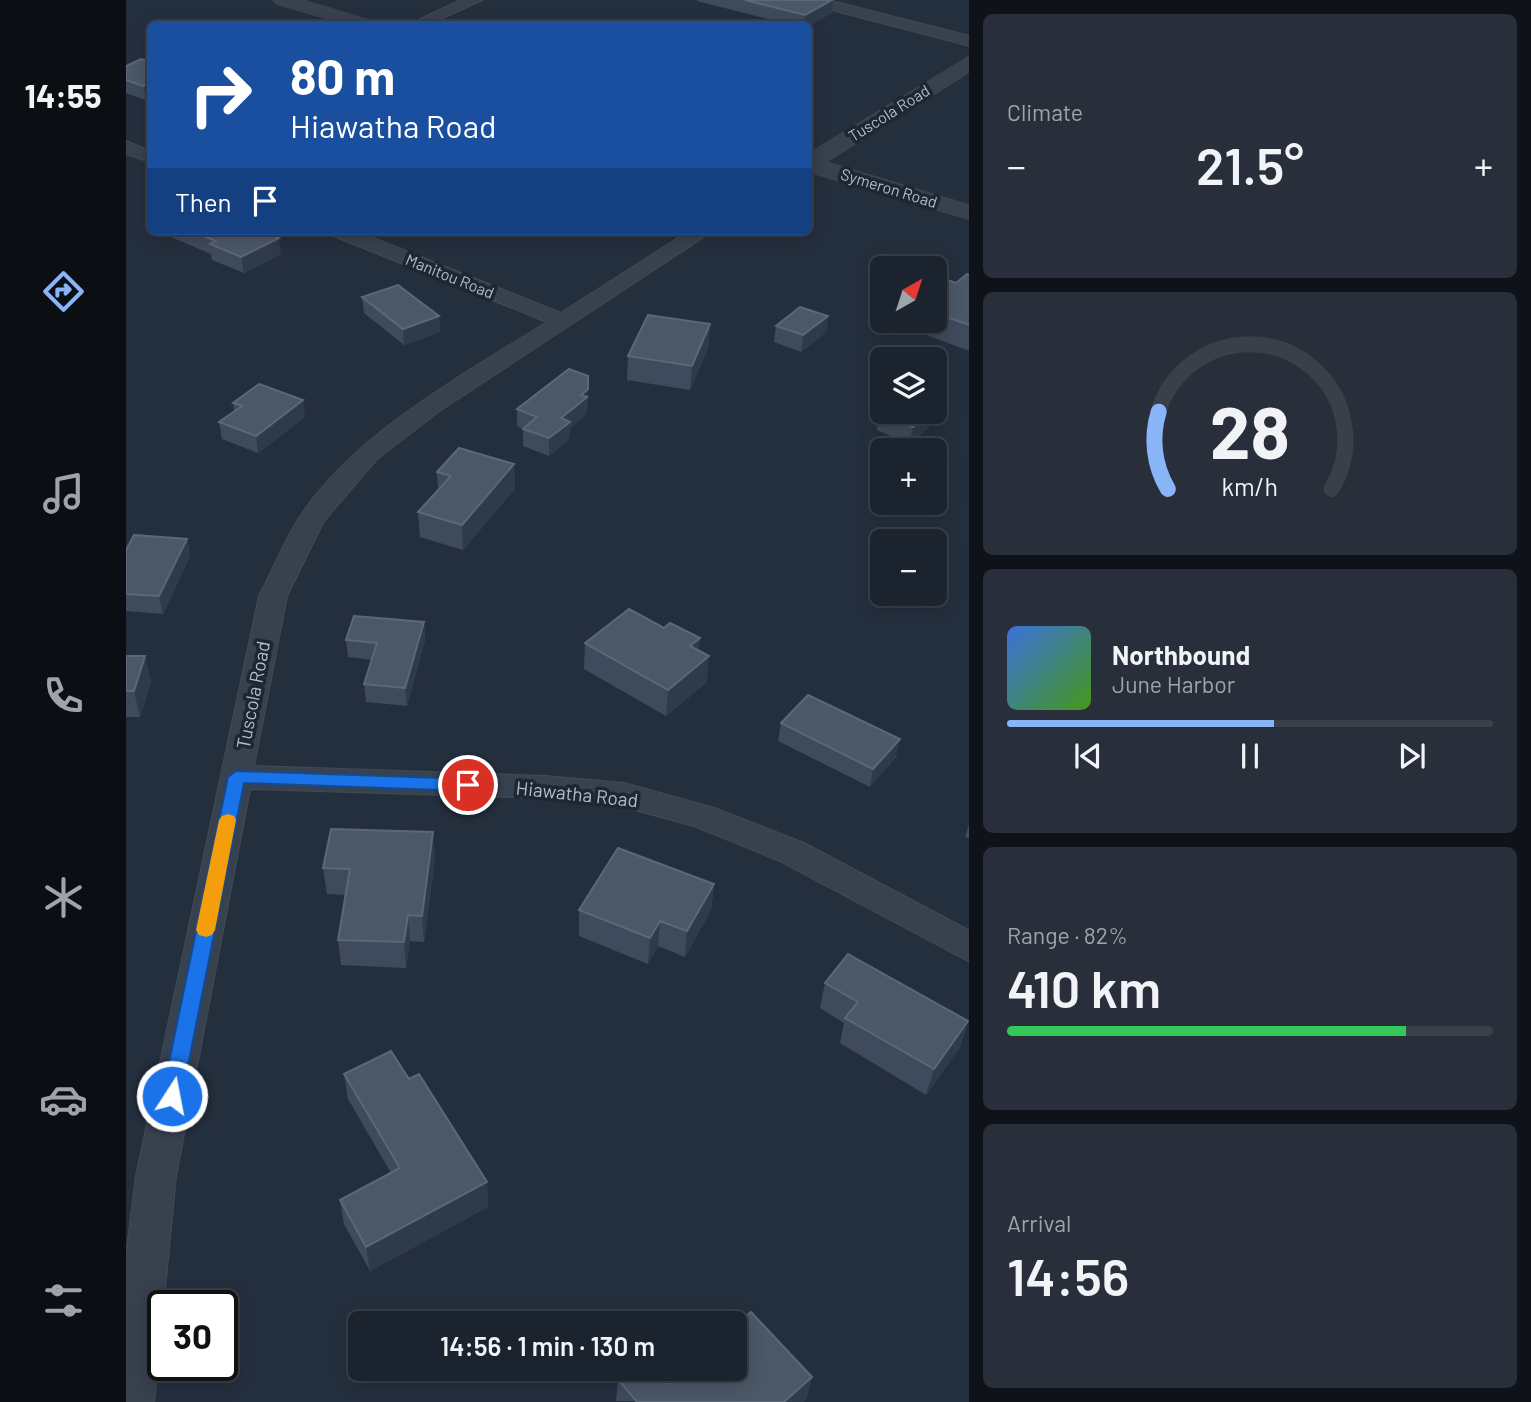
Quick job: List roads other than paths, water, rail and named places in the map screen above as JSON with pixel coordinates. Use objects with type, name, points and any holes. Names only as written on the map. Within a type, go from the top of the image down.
[{"type":"street","points":[[284,0],[353,21]]},
{"type":"street","points":[[425,21],[474,0]]},
{"type":"street","points":[[810,0],[969,41]]},
{"type":"street","name":"Tuscola Road","points":[[812,161],[969,62]]},
{"type":"street","points":[[126,147],[147,156]]},
{"type":"street","name":"Symeron Road","points":[[812,165],[969,213]]},
{"type":"street","name":"Manitou Road","points":[[348,235],[563,321]]},
{"type":"street","name":"Tuscola Road","points":[[132,1402],[156,1176],[273,596],[312,518],[368,454],[430,407],[698,235]]},
{"type":"street","name":"Hiawatha Road","points":[[236,777],[545,787],[624,795],[703,816],[792,852],[969,948]]}]
